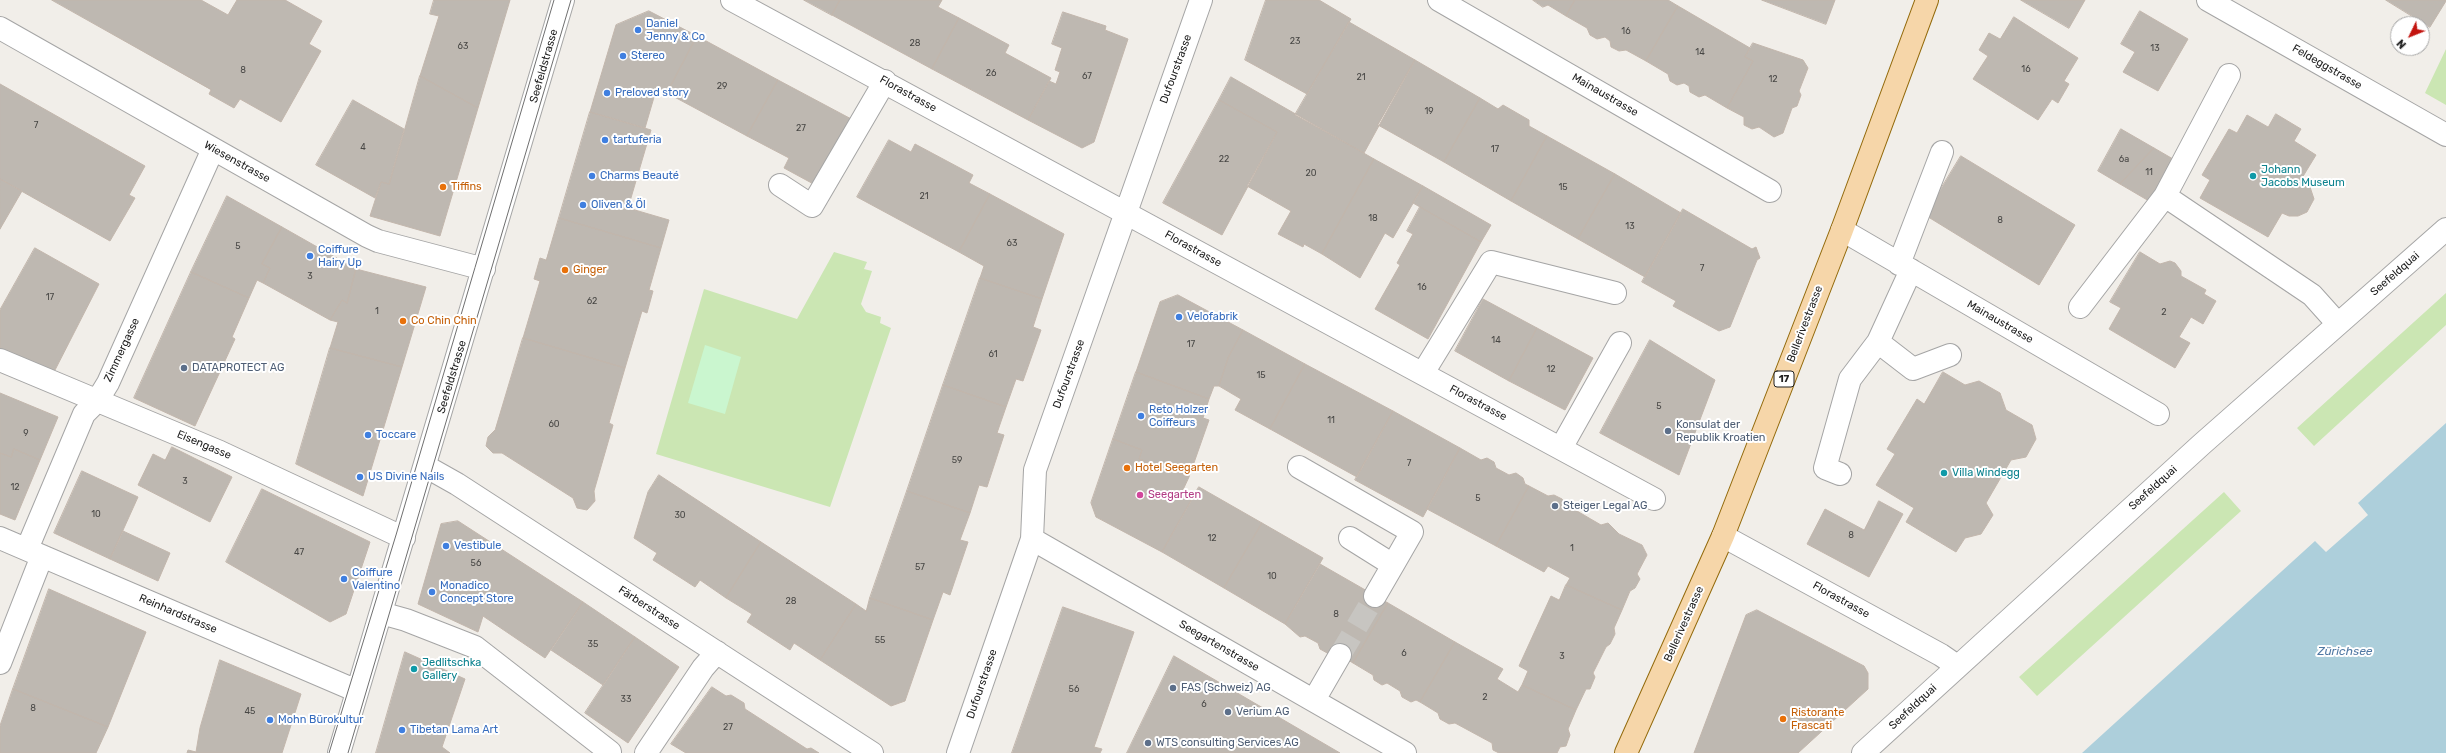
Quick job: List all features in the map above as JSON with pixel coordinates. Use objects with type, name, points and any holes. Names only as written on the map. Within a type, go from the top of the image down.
[{"type":"main road","name":"Bellerivestrasse","points":[[1626,753],[1723,536],[1842,230],[1927,0]]},
{"type":"street","name":"Seefeldstrasse","points":[[339,753],[484,270],[563,0]]},
{"type":"street","name":"Florastrasse","points":[[732,0],[885,81],[1125,213],[1654,499]]},
{"type":"street","name":"Dufourstrasse","points":[[958,753],[1032,539],[1035,470],[1201,0]]},
{"type":"street","name":"Mainaustrasse","points":[[1439,0],[1770,191]]},
{"type":"street","name":"Feldeggstrasse","points":[[2208,0],[2446,135]]},
{"type":"street","name":"Wiesenstrasse","points":[[0,28],[378,241],[484,270]]},
{"type":"street","points":[[2080,307],[2165,196],[2229,75]]},
{"type":"street","points":[[780,185],[812,206],[885,81]]},
{"type":"street","name":"Zimmergasse","points":[[0,663],[35,553],[84,414],[97,400],[108,383],[213,149]]},
{"type":"street","points":[[1840,474],[1825,468],[1850,379],[1878,342],[1905,267],[1942,152]]},
{"type":"street","points":[[2165,196],[2312,295],[2338,324]]},
{"type":"street","name":"Seefeldquai","points":[[1864,753],[1957,666],[2196,449],[2446,229]]},
{"type":"street","name":"Mainaustrasse","points":[[1842,230],[2158,414]]},
{"type":"street","points":[[1423,374],[1491,262],[1615,293]]},
{"type":"street","points":[[1878,342],[1913,369],[1950,354]]},
{"type":"street","points":[[1561,448],[1620,343]]},
{"type":"street","name":"Eisengasse","points":[[0,360],[220,452],[404,538]]},
{"type":"street","name":"Färberstrasse","points":[[425,466],[457,484],[872,753]]},
{"type":"street","points":[[1298,467],[1412,532],[1375,596]]},
{"type":"street","name":"Florastrasse","points":[[1723,536],[1957,666]]},
{"type":"street","name":"Reinhardstrasse","points":[[0,538],[357,691]]},
{"type":"street","points":[[1350,538],[1393,565]]},
{"type":"street","name":"Seegartenstrasse","points":[[1032,539],[1405,753]]},
{"type":"street","points":[[381,613],[406,620],[475,647],[610,752]]},
{"type":"street","points":[[646,753],[703,668],[717,652]]},
{"type":"street","points":[[1314,700],[1340,655]]},
{"type":"green space","points":[[2446,49],[2446,105],[2425,93]]},
{"type":"green space","points":[[834,252],[867,262],[864,269],[872,271],[861,304],[866,312],[881,317],[880,323],[891,328],[830,507],[656,454],[704,289],[797,319]]},
{"type":"green space","points":[[2446,293],[2446,325],[2314,446],[2297,428]]},
{"type":"green space","points":[[705,345],[741,357],[725,414],[688,403]]},
{"type":"green space","points":[[2224,492],[2241,511],[2037,696],[2019,677]]},
{"type":"water","name":"Zürichsee","points":[[2446,423],[2446,753],[2082,753],[2315,541],[2326,552],[2368,515],[2358,503]]},
{"type":"building","points":[[52,0],[201,0],[228,15],[237,0],[285,0],[322,21],[309,44],[321,51],[281,122],[240,99],[234,108],[209,94],[211,90]]},
{"type":"building","points":[[434,0],[510,0],[478,108],[420,76],[439,16],[430,14]]},
{"type":"building","points":[[804,0],[840,0],[832,15]]},
{"type":"building","points":[[840,0],[942,0],[938,7],[959,18],[932,69],[832,15]]},
{"type":"building","points":[[1266,0],[1319,0],[1351,19],[1307,94],[1245,60]]},
{"type":"building","points":[[1533,0],[1575,0],[1566,16],[1548,5],[1543,7]]},
{"type":"building","points":[[1575,0],[1668,0],[1678,6],[1646,61],[1626,50],[1619,51],[1611,47],[1610,41],[1605,37],[1597,39],[1590,35],[1587,28],[1566,16]]},
{"type":"building","points":[[1762,0],[1835,0],[1826,24]]},
{"type":"building","points":[[2021,0],[2085,0],[2069,28]]},
{"type":"building","points":[[2386,0],[2446,0],[2430,27],[2430,16],[2412,16]]},
{"type":"building","points":[[1678,6],[1750,48],[1745,57],[1753,61],[1727,108],[1705,95],[1699,97],[1690,92],[1689,86],[1684,83],[1677,85],[1670,81],[1668,74],[1646,61]]},
{"type":"building","points":[[649,11],[697,36],[667,93],[657,87],[645,128],[590,112],[616,25]]},
{"type":"building","points":[[2140,11],[2188,39],[2158,91],[2123,72],[2135,52],[2121,44]]},
{"type":"building","points":[[1063,12],[1106,26],[1105,30],[1128,39],[1094,142],[1082,148],[1028,120],[1049,81],[1056,84],[1060,72],[1055,70],[1062,48],[1052,44]]},
{"type":"building","points":[[2014,17],[2078,58],[2064,81],[2069,84],[2058,103],[2052,99],[2038,120],[1973,79],[1988,56],[1979,50],[1989,33],[2000,39]]},
{"type":"building","points":[[959,18],[1009,45],[1005,53],[1051,78],[1028,120],[932,69]]},
{"type":"building","points":[[1349,22],[1415,60],[1364,153],[1295,115]]},
{"type":"building","points":[[697,36],[778,80],[747,136],[667,93]]},
{"type":"building","points":[[1753,43],[1803,60],[1808,68],[1799,91],[1801,95],[1797,106],[1792,108],[1783,133],[1774,137],[1759,127],[1752,129],[1744,125],[1744,117],[1727,108],[1753,61],[1745,57]]},
{"type":"building","points":[[1415,60],[1480,98],[1444,162],[1378,125]]},
{"type":"building","points":[[420,76],[478,108],[440,236],[370,216],[381,182],[389,184]]},
{"type":"building","points":[[1231,77],[1374,159],[1322,254],[1304,244],[1303,247],[1278,234],[1291,211],[1247,186],[1277,132],[1219,100]]},
{"type":"building","points":[[778,80],[855,121],[819,187],[784,168],[789,158],[747,136]]},
{"type":"building","points":[[0,84],[145,166],[129,195],[135,198],[110,241],[0,179]]},
{"type":"building","points":[[1480,98],[1498,109],[1503,105],[1529,120],[1529,126],[1547,136],[1511,201],[1444,162]]},
{"type":"building","points":[[353,100],[404,129],[389,184],[381,182],[375,198],[316,165]]},
{"type":"building","points":[[1219,100],[1277,132],[1222,235],[1163,203]]},
{"type":"building","points":[[590,112],[651,130],[628,208],[669,220],[661,248],[559,218]]},
{"type":"building","name":"Johann Jacobs Museum","points":[[2276,114],[2301,129],[2294,141],[2316,155],[2302,178],[2309,184],[2314,199],[2307,212],[2298,216],[2289,216],[2282,213],[2268,237],[2200,198],[2210,180],[2202,175],[2229,129],[2237,133],[2247,115],[2268,127]]},
{"type":"building","points":[[2121,129],[2154,148],[2120,184],[2098,171]]},
{"type":"building","points":[[1547,136],[1615,174],[1578,239],[1511,201]]},
{"type":"building","points":[[889,140],[911,152],[915,144],[973,175],[969,183],[990,194],[959,252],[857,197]]},
{"type":"building","points":[[2154,148],[2173,159],[2149,201],[2120,184]]},
{"type":"building","points":[[1961,156],[2075,225],[2039,285],[1925,215]]},
{"type":"building","points":[[1374,159],[1423,186],[1393,238],[1385,233],[1360,278],[1322,254]]},
{"type":"building","points":[[1615,174],[1681,213],[1645,277],[1578,239]]},
{"type":"building","points":[[0,179],[22,191],[0,229]]},
{"type":"building","points":[[1423,186],[1491,225],[1481,242],[1413,203]]},
{"type":"building","points":[[990,194],[1064,234],[1042,299],[980,278],[984,266],[959,252]]},
{"type":"building","points":[[227,196],[282,227],[262,264],[270,268],[263,283],[257,280],[249,298],[191,272]]},
{"type":"building","points":[[1420,207],[1481,242],[1428,339],[1375,309],[1400,265],[1397,263],[1413,234],[1407,231]]},
{"type":"building","points":[[1683,209],[1752,249],[1756,247],[1760,258],[1757,260],[1730,327],[1719,331],[1673,306],[1676,301],[1642,282]]},
{"type":"building","points":[[559,218],[661,248],[649,290],[653,291],[647,313],[642,311],[625,368],[523,338],[540,281],[534,279],[540,258],[546,260]]},
{"type":"building","points":[[282,227],[356,269],[347,303],[342,300],[330,320],[263,283],[270,268],[262,264]]},
{"type":"building","points":[[35,248],[99,284],[54,372],[0,351],[0,310]]},
{"type":"building","points":[[2140,252],[2160,264],[2170,261],[2175,263],[2181,271],[2181,276],[2206,290],[2204,294],[2216,301],[2203,324],[2191,317],[2179,337],[2190,343],[2175,368],[2109,329],[2121,308],[2110,302]]},
{"type":"building","points":[[356,269],[426,287],[402,367],[330,348],[338,322],[330,320],[342,300],[347,303]]},
{"type":"building","name":"DATAPROTECT AG","points":[[191,272],[249,298],[232,337],[235,339],[195,426],[134,398]]},
{"type":"building","points":[[980,278],[1042,299],[1033,327],[1041,330],[1023,381],[1016,379],[1006,407],[943,385]]},
{"type":"building","points":[[1178,295],[1243,330],[1228,358],[1219,386],[1214,386],[1209,399],[1136,372],[1160,302]]},
{"type":"building","points":[[1483,299],[1537,328],[1509,381],[1455,351]]},
{"type":"building","points":[[1537,328],[1593,358],[1565,410],[1509,381]]},
{"type":"building","points":[[1243,330],[1305,364],[1270,429],[1235,410],[1241,399],[1219,386],[1228,358]]},
{"type":"building","points":[[523,338],[625,368],[609,423],[613,425],[594,491],[595,501],[587,510],[577,508],[573,498],[502,453],[493,453],[486,446],[488,437],[495,430]]},
{"type":"building","points":[[1650,340],[1715,380],[1679,475],[1600,433]]},
{"type":"building","points":[[330,348],[402,367],[363,496],[296,464]]},
{"type":"building","points":[[1305,364],[1393,411],[1357,477],[1270,429]]},
{"type":"building","points":[[1136,372],[1209,399],[1203,418],[1209,420],[1189,477],[1139,459],[1142,450],[1113,439]]},
{"type":"building","name":"Villa Windegg","points":[[1943,372],[1965,385],[1979,381],[2000,393],[2006,410],[2032,425],[2036,439],[2026,457],[2011,460],[1986,503],[1993,515],[1981,534],[1965,538],[1956,552],[1906,522],[1914,508],[1876,485],[1895,454],[1887,449],[1917,399],[1924,404]]},
{"type":"building","points":[[943,385],[1006,407],[997,433],[1004,435],[987,487],[979,485],[970,513],[907,491]]},
{"type":"building","points":[[0,393],[58,417],[40,460],[14,449],[11,457],[0,453]]},
{"type":"building","points":[[1393,411],[1460,448],[1423,517],[1355,480]]},
{"type":"building","name":"Seegarten","points":[[1113,439],[1142,450],[1139,459],[1189,477],[1182,492],[1192,499],[1162,552],[1096,517],[1091,503]]},
{"type":"building","points":[[172,447],[232,477],[210,522],[138,485],[153,454],[165,460]]},
{"type":"building","points":[[1460,448],[1481,460],[1487,458],[1494,462],[1496,468],[1509,475],[1516,473],[1523,478],[1525,484],[1529,486],[1496,546],[1427,509]]},
{"type":"building","points":[[14,449],[40,460],[15,520],[0,514],[0,453],[11,457]]},
{"type":"building","points":[[82,471],[138,497],[110,559],[54,533]]},
{"type":"building","points":[[659,475],[761,542],[726,598],[700,580],[695,587],[653,560],[657,553],[634,538],[648,492]]},
{"type":"building","points":[[1529,486],[1548,496],[1554,495],[1562,499],[1565,504],[1601,525],[1608,523],[1619,534],[1642,545],[1647,555],[1637,574],[1640,579],[1635,588],[1630,591],[1622,610],[1566,585],[1570,578],[1548,566],[1544,572],[1496,546]]},
{"type":"building","points":[[1199,487],[1262,523],[1224,588],[1162,552]]},
{"type":"building","points":[[262,489],[370,542],[346,614],[330,622],[226,562]]},
{"type":"building","points":[[907,491],[970,513],[960,540],[968,542],[950,595],[943,592],[933,620],[870,598]]},
{"type":"building","points":[[1879,501],[1903,514],[1869,577],[1807,544],[1825,509],[1864,530]]},
{"type":"building","points":[[458,521],[583,602],[545,658],[483,616],[478,632],[418,604],[441,524]]},
{"type":"building","points":[[1262,523],[1323,558],[1285,624],[1224,588]]},
{"type":"building","points":[[123,531],[170,553],[158,581],[110,559]]},
{"type":"building","points":[[761,542],[856,604],[820,660],[794,643],[790,650],[747,622],[752,614],[726,598]]},
{"type":"building","points":[[1320,564],[1388,603],[1353,663],[1340,655],[1329,654],[1320,649],[1318,643],[1305,636],[1300,637],[1285,624]]},
{"type":"building","points":[[1566,585],[1622,610],[1614,628],[1615,634],[1610,644],[1606,647],[1593,673],[1595,677],[1590,689],[1586,689],[1576,710],[1522,685],[1528,671],[1519,666],[1551,596],[1559,600]]},
{"type":"building","points":[[49,589],[146,632],[108,727],[13,689]]},
{"type":"building","points":[[870,598],[933,620],[905,701],[891,706],[820,660],[856,604],[866,611]]},
{"type":"building","points":[[583,602],[635,637],[603,685],[551,650]]},
{"type":"building","points":[[1388,603],[1455,642],[1420,702],[1416,700],[1411,702],[1402,697],[1400,691],[1387,683],[1382,685],[1374,680],[1373,675],[1353,663]]},
{"type":"building","points":[[1063,607],[1134,632],[1094,747],[1102,749],[1100,753],[1012,753]]},
{"type":"building","points":[[1757,610],[1864,666],[1868,673],[1868,689],[1798,753],[1694,753],[1746,615]]},
{"type":"building","points":[[635,637],[679,667],[628,743],[585,713]]},
{"type":"building","points":[[1455,642],[1503,669],[1497,679],[1518,692],[1522,685],[1576,710],[1568,729],[1570,735],[1566,746],[1560,747],[1557,753],[1499,753],[1493,750],[1492,743],[1455,723],[1449,724],[1440,719],[1438,713],[1420,702]]},
{"type":"building","points":[[405,652],[465,679],[442,747],[450,753],[376,753]]},
{"type":"building","points":[[1174,656],[1340,753],[1127,753]]},
{"type":"building","points":[[220,660],[301,694],[282,753],[187,753],[188,750],[196,752],[200,728]]},
{"type":"building","points":[[712,687],[726,696],[731,695],[744,703],[745,709],[807,749],[811,748],[819,753],[686,753],[671,744]]},
{"type":"building","points":[[13,689],[108,727],[96,753],[0,753],[0,726]]},
{"type":"tunnel","points":[[1340,655],[1375,596]]},
{"type":"tram line","points":[[329,753],[396,535],[554,0]]},
{"type":"tram line","points":[[348,753],[571,0]]},
{"type":"place","name":"Daniel Jenny & Co","points":[[638,30]]},
{"type":"place","name":"Stereo","points":[[623,56]]},
{"type":"place","name":"Preloved story","points":[[607,93]]},
{"type":"place","name":"tartuferia","points":[[605,140]]},
{"type":"place","name":"Charms Beauté","points":[[592,176]]},
{"type":"place","name":"Johann Jacobs Museum","points":[[2253,176]]},
{"type":"place","name":"Tiffins","points":[[443,187]]},
{"type":"place","name":"Oliven & Öl","points":[[583,205]]},
{"type":"place","name":"Coiffure Hairy Up","points":[[310,256]]},
{"type":"place","name":"Ginger","points":[[565,270]]},
{"type":"place","name":"Velofabrik","points":[[1179,317]]},
{"type":"place","name":"Co Chin Chin","points":[[403,321]]},
{"type":"place","name":"DATAPROTECT AG","points":[[184,368]]},
{"type":"place","name":"Reto Holzer Coiffeurs","points":[[1141,416]]},
{"type":"place","name":"Konsulat der Republik Kroatien","points":[[1668,431]]},
{"type":"place","name":"Toccare","points":[[368,435]]},
{"type":"place","name":"Hotel Seegarten","points":[[1127,468]]},
{"type":"place","name":"Villa Windegg","points":[[1944,473]]},
{"type":"place","name":"US Divine Nails","points":[[360,477]]},
{"type":"place","name":"Seegarten","points":[[1140,495]]},
{"type":"place","name":"Steiger Legal AG","points":[[1555,506]]},
{"type":"place","name":"Vestibule","points":[[446,546]]},
{"type":"place","name":"Coiffure Valentino","points":[[344,579]]},
{"type":"place","name":"Monadico Concept Store","points":[[432,592]]},
{"type":"place","name":"Jedlitschka Gallery","points":[[414,669]]},
{"type":"place","name":"FAS (Schweiz) AG","points":[[1173,688]]},
{"type":"place","name":"Verium AG","points":[[1228,712]]},
{"type":"place","name":"Ristorante Frascati","points":[[1783,719]]},
{"type":"place","name":"Mohn Bürokultur","points":[[270,720]]},
{"type":"place","name":"Tibetan Lama Art","points":[[402,730]]},
{"type":"place","name":"WTS consulting Services AG","points":[[1148,743]]}]
